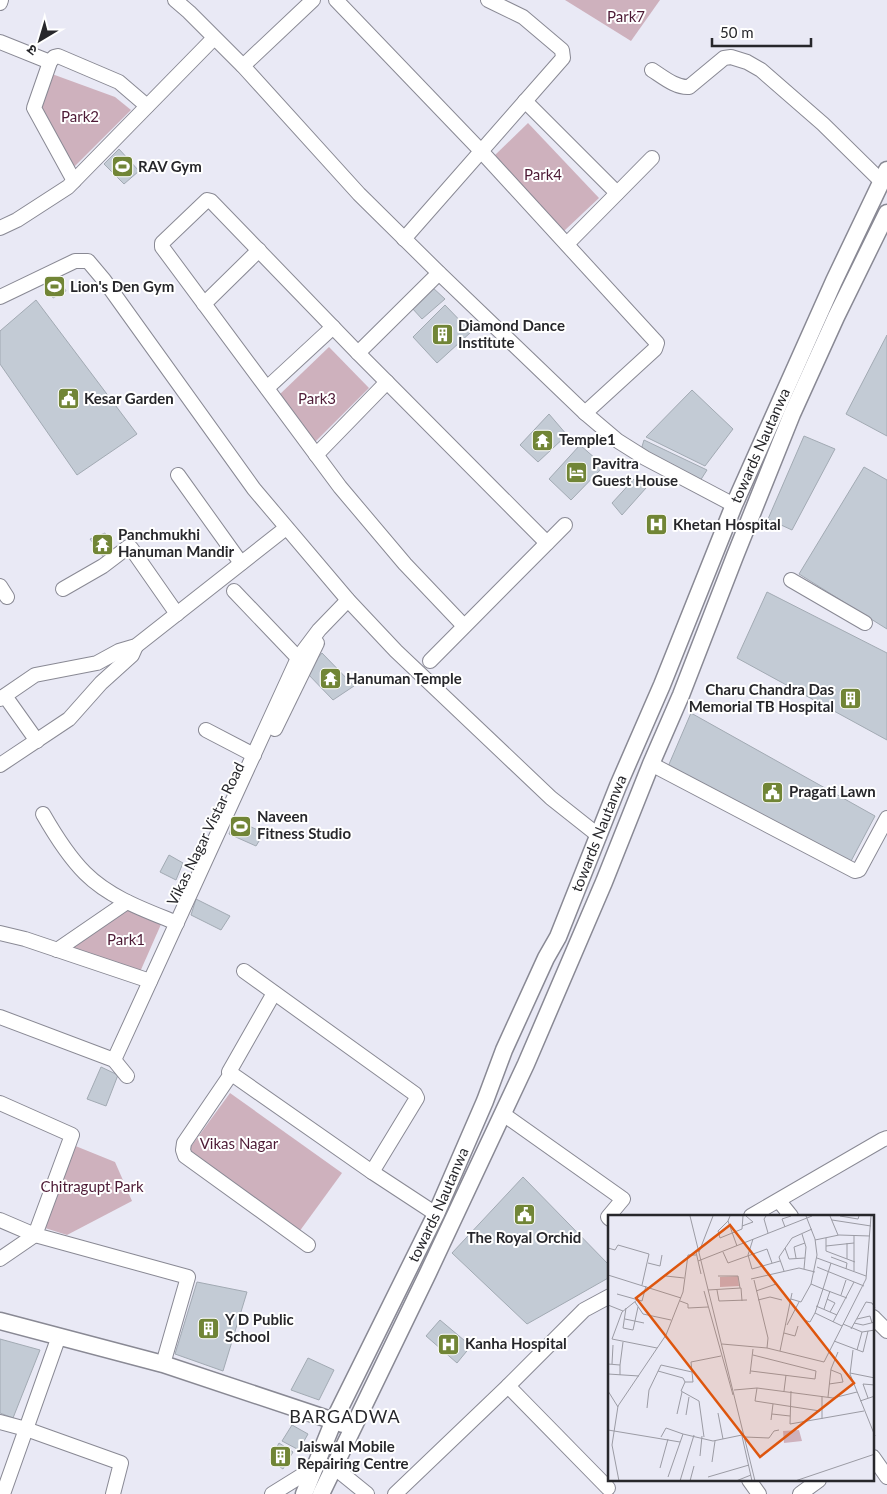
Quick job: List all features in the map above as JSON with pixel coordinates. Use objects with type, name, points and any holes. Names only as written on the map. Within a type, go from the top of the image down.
[{"type":"main road","name":"towards Nautanwa","points":[[304,1494],[317,1466],[319,1455],[334,1420],[436,1214],[485,1101],[504,1050],[546,958],[558,937],[734,505],[834,281],[884,176]]},
{"type":"main road","points":[[321,1494],[503,1114],[604,882],[681,695],[792,414],[887,213]]},
{"type":"main road","points":[[0,1321],[163,1364],[334,1420],[353,1428]]},
{"type":"street","points":[[175,0],[243,66],[359,194],[585,413],[618,441],[645,458],[734,505]]},
{"type":"street","points":[[243,66],[313,0]]},
{"type":"street","points":[[336,0],[481,151],[658,343],[655,349],[585,413]]},
{"type":"street","points":[[404,239],[563,58],[562,50],[523,17],[488,0]]},
{"type":"street","points":[[0,228],[48,201],[74,181],[214,38]]},
{"type":"street","points":[[0,42],[50,62]]},
{"type":"street","points":[[74,181],[34,108],[50,62],[54,56],[58,56],[118,82],[147,106]]},
{"type":"street","points":[[652,70],[679,86],[689,87],[724,58],[731,57],[747,62],[761,70],[884,176]]},
{"type":"street","points":[[525,101],[618,193]]},
{"type":"street","points":[[567,244],[652,158]]},
{"type":"street","points":[[464,626],[375,530],[266,388],[162,247],[162,243],[209,199],[358,353],[547,543]]},
{"type":"street","points":[[204,304],[259,250]]},
{"type":"street","points":[[0,297],[75,261],[88,261],[104,280],[254,489],[348,600],[396,651],[552,798],[599,836]]},
{"type":"street","points":[[358,353],[439,273]]},
{"type":"street","points":[[266,388],[333,327]]},
{"type":"street","points":[[316,455],[387,382]]},
{"type":"street","points":[[178,475],[241,563]]},
{"type":"street","points":[[430,661],[565,525]]},
{"type":"street","points":[[37,741],[2,697],[36,675],[97,663],[119,651],[136,646],[286,528]]},
{"type":"street","points":[[62,589],[103,566],[130,547],[176,614]]},
{"type":"street","points":[[791,580],[865,623]]},
{"type":"street","points":[[234,591],[298,658]]},
{"type":"street","points":[[109,1058],[150,981],[298,658],[348,600]]},
{"type":"street","name":"Vikas Nagar Vistar Road","points":[[109,1058],[328,621]]},
{"type":"street","points":[[0,765],[69,719],[101,683],[132,655],[136,646]]},
{"type":"street","points":[[206,730],[254,755]]},
{"type":"street","points":[[651,764],[855,871],[859,870],[887,818]]},
{"type":"street","points":[[42,814],[71,857],[86,874],[127,902],[177,923]]},
{"type":"street","points":[[57,950],[127,902]]},
{"type":"street","points":[[0,933],[26,939],[150,981]]},
{"type":"street","points":[[244,971],[416,1096],[372,1172]]},
{"type":"street","points":[[274,992],[229,1069],[231,1074],[436,1214]]},
{"type":"street","points":[[0,1015],[109,1058],[127,1076]]},
{"type":"street","points":[[231,1074],[184,1143],[183,1150],[185,1156],[308,1245]]},
{"type":"street","points":[[0,1103],[72,1134],[35,1235],[0,1259]]},
{"type":"street","points":[[503,1114],[623,1199],[610,1215]]},
{"type":"street","points":[[753,1215],[887,1138]]},
{"type":"street","points":[[780,1201],[790,1215]]},
{"type":"street","points":[[0,1220],[35,1235],[188,1277],[163,1364]]},
{"type":"street","points":[[395,1494],[584,1310],[608,1297]]},
{"type":"street","points":[[874,1318],[887,1331]]},
{"type":"street","points":[[4,1494],[60,1336]]},
{"type":"street","points":[[508,1386],[608,1488]]},
{"type":"street","points":[[0,1422],[26,1429],[121,1463],[113,1494]]},
{"type":"street","points":[[874,1458],[887,1477]]},
{"type":"street","points":[[272,1494],[317,1466]]},
{"type":"street","points":[[335,1468],[367,1494]]},
{"type":"street","points":[[751,1482],[759,1494]]},
{"type":"street","points":[[800,1494],[815,1482]]},
{"type":"green space","name":"Park7","points":[[565,0],[660,0],[631,41]]},
{"type":"green space","name":"Park2","points":[[52,74],[115,97],[131,110],[73,168],[39,108]]},
{"type":"green space","name":"Park4","points":[[528,123],[599,198],[564,231],[493,157]]},
{"type":"green space","name":"Park3","points":[[329,347],[369,388],[314,443],[278,396]]},
{"type":"green space","name":"Park1","points":[[127,906],[162,922],[140,972],[67,949]]},
{"type":"green space","name":"Vikas Nagar","points":[[230,1093],[342,1173],[299,1232],[187,1152]]},
{"type":"green space","name":"Chitragupt Park","points":[[73,1145],[115,1162],[132,1201],[67,1235],[45,1228]]},
{"type":"building","name":"RAV Gym","points":[[119,149],[139,171],[124,184],[104,164]]},
{"type":"building","name":"Lion's Den Gym","points":[[57,275],[66,291],[53,298],[42,282]]},
{"type":"building","points":[[432,287],[445,299],[422,319],[412,308]]},
{"type":"building","name":"Kesar Garden","points":[[36,300],[137,434],[77,475],[0,364],[0,331]]},
{"type":"building","name":"Diamond Dance Institute","points":[[445,305],[471,332],[437,363],[413,337]]},
{"type":"building","points":[[887,335],[887,436],[846,414]]},
{"type":"building","points":[[692,390],[733,429],[705,466],[646,437]]},
{"type":"building","name":"Temple1","points":[[549,414],[567,435],[538,462],[520,445]]},
{"type":"building","points":[[804,436],[835,449],[792,530],[768,519]]},
{"type":"building","points":[[644,440],[707,470],[700,481],[641,450]]},
{"type":"building","name":"Pavitra Guest House","points":[[580,445],[604,466],[571,500],[549,479]]},
{"type":"building","points":[[864,467],[887,480],[887,629],[799,574]]},
{"type":"building","points":[[634,479],[646,488],[622,515],[612,503]]},
{"type":"building","name":"Panchmukhi Hanuman Mandir","points":[[105,533],[115,552],[104,558],[90,539]]},
{"type":"building","name":"Charu Chandra Das Memorial TB Hospital","points":[[767,592],[887,653],[887,740],[737,658]]},
{"type":"building","name":"Hanuman Temple","points":[[322,653],[354,686],[333,700],[306,672]]},
{"type":"building","name":"Pragati Lawn","points":[[691,713],[875,816],[850,863],[667,769]]},
{"type":"building","name":"Naveen Fitness Studio","points":[[234,819],[264,833],[256,846],[229,834]]},
{"type":"building","points":[[169,855],[183,863],[176,880],[160,872]]},
{"type":"building","points":[[196,899],[230,916],[221,930],[191,915]]},
{"type":"building","points":[[101,1067],[118,1075],[106,1106],[87,1099]]},
{"type":"building","name":"The Royal Orchid","points":[[523,1177],[608,1264],[608,1278],[527,1324],[452,1253]]},
{"type":"building","name":"Y D Public School","points":[[197,1282],[247,1292],[223,1371],[175,1354]]},
{"type":"building","points":[[440,1320],[471,1346],[457,1363],[426,1336]]},
{"type":"building","points":[[0,1339],[40,1350],[13,1418],[0,1413]]},
{"type":"building","points":[[308,1358],[334,1370],[319,1400],[291,1390]]},
{"type":"building","points":[[292,1425],[308,1434],[299,1450],[282,1441]]},
{"type":"building","name":"Jaiswal Mobile Repairing Centre","points":[[279,1443],[293,1452],[283,1469],[270,1460]]},
{"type":"place","name":"RAV Gym","points":[[122,167]]},
{"type":"place","name":"Lion's Den Gym","points":[[54,287]]},
{"type":"place","name":"Diamond Dance Institute","points":[[442,335]]},
{"type":"place","name":"Kesar Garden","points":[[68,399]]},
{"type":"place","name":"Temple1","points":[[543,440]]},
{"type":"place","name":"Pavitra Guest House","points":[[576,473]]},
{"type":"place","name":"Khetan Hospital","points":[[657,525]]},
{"type":"place","name":"Panchmukhi Hanuman Mandir","points":[[102,544]]},
{"type":"place","name":"Hanuman Temple","points":[[330,679]]},
{"type":"place","name":"Charu Chandra Das Memorial TB Hospital","points":[[850,699]]},
{"type":"place","name":"Pragati Lawn","points":[[773,792]]},
{"type":"place","name":"Naveen Fitness Studio","points":[[241,826]]},
{"type":"place","name":"The Royal Orchid","points":[[524,1215]]},
{"type":"place","name":"Y D Public School","points":[[209,1329]]},
{"type":"place","name":"Kanha Hospital","points":[[449,1344]]},
{"type":"place","name":"Jaiswal Mobile Repairing Centre","points":[[281,1456]]},
{"type":"district","name":"BARGADWA","points":[[345,1417]]}]
